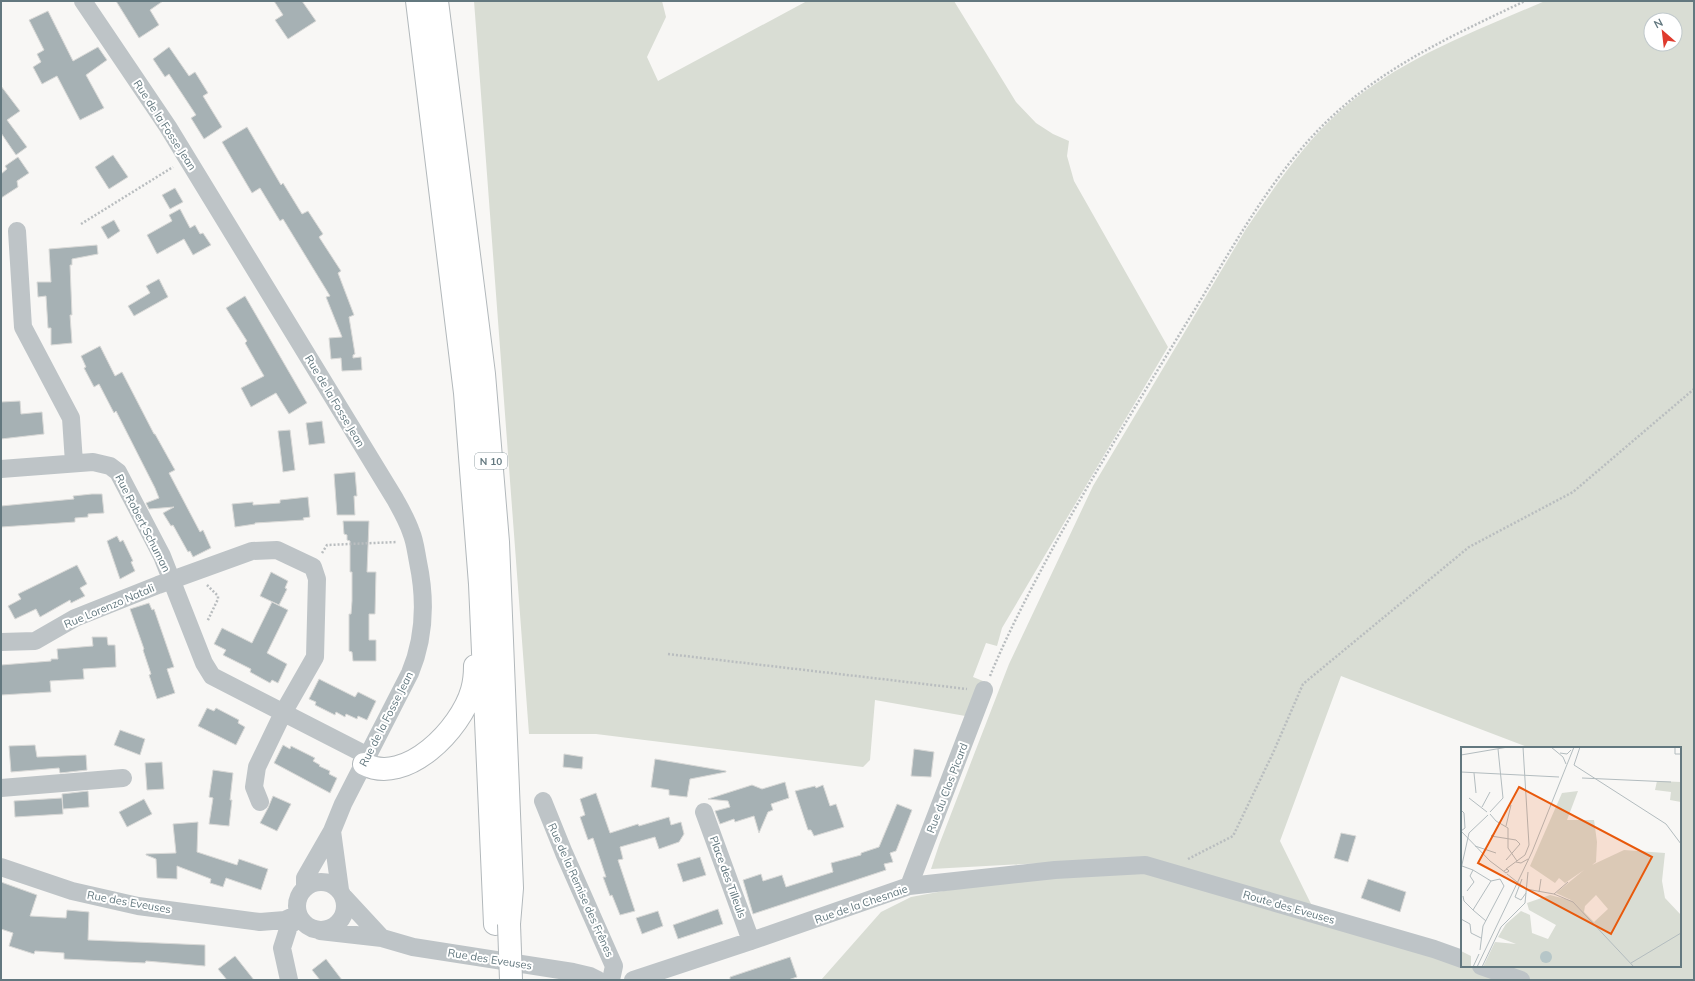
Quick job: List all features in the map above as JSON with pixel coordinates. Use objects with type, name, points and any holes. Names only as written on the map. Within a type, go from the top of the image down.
[{"type":"main road","name":"N 10","points":[[417,1],[465,393],[511,980]]},
{"type":"main road","name":"N 10","points":[[437,1],[484,374],[498,542],[512,888],[497,980]]},
{"type":"main road","points":[[366,760],[371,768],[386,770],[405,766],[426,753],[438,743],[466,705],[472,691],[474,671],[473,583],[478,563]]},
{"type":"main road","points":[[507,924],[521,980]]},
{"type":"street","name":"Rue de la Fosse Jean","points":[[83,1],[188,158],[395,499],[407,522],[414,542],[424,594],[418,654],[410,673],[343,804],[332,831],[305,878],[302,891]]},
{"type":"street","points":[[17,231],[23,327],[71,418],[74,463]]},
{"type":"street","name":"Rue Robert Schuman","points":[[1,469],[74,463],[102,464],[110,466],[118,472],[162,556],[204,663],[212,676],[283,713],[366,760]]},
{"type":"street","name":"Rue Lorenzo Natali","points":[[1,642],[35,641],[75,618],[252,551],[277,550],[313,566]]},
{"type":"street","points":[[260,802],[254,787],[257,767],[283,713],[315,657],[317,579],[313,566]]},
{"type":"street","name":"Rue du Clos Picard","points":[[909,886],[984,690]]},
{"type":"street","points":[[1,788],[123,778]]},
{"type":"street","name":"Rue de la Remise des Frênes","points":[[543,801],[564,853],[614,966],[611,980]]},
{"type":"street","name":"Place des Tilleuls","points":[[704,812],[751,942]]},
{"type":"street","name":"Rue de la Fosse Jean","points":[[332,831],[342,893]]},
{"type":"street","name":"Route des Eveuses","points":[[1145,865],[1434,949],[1461,959]]},
{"type":"street","name":"Rue de la Chesnaie","points":[[633,980],[751,942],[909,886],[1055,870],[1145,865]]},
{"type":"street","name":"Rue des Eveuses","points":[[1,867],[72,891],[138,906],[260,922],[285,920],[306,923],[382,938],[413,947],[573,972],[590,976],[598,980]]},
{"type":"street","points":[[289,976],[282,948],[260,922],[311,884],[319,882],[334,885],[382,938]]},
{"type":"street","points":[[302,891],[296,907],[306,923]]},
{"type":"street","points":[[282,948],[289,926],[306,923],[334,928],[343,917],[345,911],[342,893]]},
{"type":"street","points":[[289,976],[293,942],[306,923]]},
{"type":"street","points":[[1484,967],[1521,980]]},
{"type":"path","points":[[668,654],[984,690],[1018,612],[1089,482],[1245,226],[1275,182],[1314,136],[1338,112],[1366,88],[1412,58],[1525,1]]},
{"type":"path","points":[[80,224],[188,158]]},
{"type":"path","points":[[1164,871],[1233,836],[1273,753],[1303,684],[1469,547],[1573,492],[1694,389]]},
{"type":"path","points":[[313,566],[327,545],[414,542]]},
{"type":"path","points":[[196,643],[218,599],[218,596],[207,586],[200,570]]},
{"type":"shaded area","points":[[474,1],[662,1],[666,17],[647,57],[658,81],[807,1],[954,1],[1016,102],[1036,123],[1053,134],[1069,141],[1067,156],[1074,181],[1168,347],[1002,628],[997,646],[986,643],[973,677],[983,681],[971,717],[875,700],[870,760],[863,767],[596,734],[529,734]]},
{"type":"shaded area","points":[[1545,1],[1694,1],[1694,980],[821,980],[881,912],[911,897],[1003,880],[1147,860],[931,869],[1009,664],[1093,486],[1246,229],[1278,182],[1301,152],[1326,124],[1340,111],[1387,76],[1438,48]]},
{"type":"building","points":[[116,1],[163,1],[150,10],[159,25],[139,38]]},
{"type":"building","points":[[274,1],[302,1],[316,21],[288,39],[275,20],[283,15]]},
{"type":"building","points":[[48,11],[73,61],[98,47],[107,60],[86,75],[104,108],[80,120],[57,76],[42,84],[33,67],[41,62],[37,54],[44,50],[29,20]]},
{"type":"building","points":[[169,47],[189,76],[195,72],[208,93],[203,96],[222,127],[204,139],[191,118],[196,115],[169,74],[165,77],[153,59]]},
{"type":"building","points":[[1,86],[20,111],[7,120],[27,147],[16,155],[1,133]]},
{"type":"building","points":[[247,127],[281,185],[283,183],[302,214],[308,211],[323,234],[319,237],[341,271],[338,273],[354,315],[349,317],[355,354],[353,355],[353,358],[361,357],[362,370],[342,371],[341,358],[331,359],[329,338],[342,337],[326,297],[330,296],[283,219],[280,221],[260,188],[252,193],[222,142]]},
{"type":"building","points":[[113,155],[128,177],[109,189],[95,167]]},
{"type":"building","points":[[18,157],[29,173],[17,181],[18,187],[1,198],[1,174],[7,169],[5,166]]},
{"type":"building","points":[[175,188],[183,202],[170,209],[162,195]]},
{"type":"building","points":[[180,209],[190,228],[195,225],[200,234],[203,233],[211,245],[193,255],[184,239],[157,254],[147,235],[172,221],[169,215]]},
{"type":"building","points":[[114,220],[120,231],[108,239],[101,227]]},
{"type":"building","points":[[97,245],[98,254],[72,259],[72,265],[70,265],[72,315],[70,315],[72,343],[51,345],[51,328],[48,328],[46,296],[38,297],[37,282],[51,282],[49,249]]},
{"type":"building","points":[[159,279],[168,297],[134,316],[128,306],[150,293],[146,286]]},
{"type":"building","points":[[245,296],[307,403],[289,414],[276,393],[251,407],[241,388],[264,376],[245,343],[247,341],[226,308]]},
{"type":"building","points":[[100,346],[115,376],[122,372],[154,434],[175,470],[169,473],[200,532],[203,530],[211,548],[193,557],[190,551],[188,552],[173,525],[171,526],[163,513],[174,507],[149,509],[146,503],[159,498],[155,488],[116,411],[114,413],[99,384],[94,387],[84,368],[86,367],[81,356]]},
{"type":"building","points":[[20,401],[21,414],[42,412],[44,434],[1,439],[1,402]]},
{"type":"building","points":[[322,421],[325,443],[309,445],[306,423]]},
{"type":"building","points":[[290,430],[295,470],[283,472],[278,431]]},
{"type":"building","points":[[355,472],[357,496],[354,496],[355,515],[337,515],[334,474]]},
{"type":"building","points":[[102,494],[104,513],[88,514],[88,517],[75,518],[75,522],[1,527],[1,506],[74,499],[73,496]]},
{"type":"building","points":[[308,497],[310,517],[303,518],[304,520],[255,523],[235,527],[232,504],[253,502],[253,505],[280,503],[280,500]]},
{"type":"building","points":[[343,521],[369,521],[367,572],[376,572],[375,614],[369,614],[369,640],[376,640],[376,661],[353,661],[352,652],[349,651],[349,614],[351,614],[352,601],[352,572],[350,572],[350,541],[347,540],[347,535],[344,534]]},
{"type":"building","points":[[117,536],[120,542],[123,540],[133,561],[131,562],[135,571],[120,579],[107,541]]},
{"type":"building","points":[[77,565],[87,584],[80,588],[85,596],[71,603],[70,600],[40,617],[36,609],[15,619],[8,606],[21,599],[18,594]]},
{"type":"building","points":[[271,572],[288,581],[285,588],[287,589],[279,605],[260,596]]},
{"type":"building","points":[[272,602],[288,610],[267,653],[287,664],[278,683],[272,680],[270,683],[250,672],[251,669],[223,655],[226,650],[214,644],[222,628],[252,643]]},
{"type":"building","points":[[149,603],[152,610],[154,609],[174,667],[167,669],[175,693],[157,699],[149,675],[151,674],[143,650],[144,649],[130,609]]},
{"type":"building","points":[[92,637],[107,637],[108,645],[115,645],[116,667],[83,669],[84,679],[50,681],[51,692],[1,695],[1,665],[51,661],[51,659],[58,659],[57,649],[93,646]]},
{"type":"building","points":[[319,679],[355,697],[358,692],[376,701],[367,720],[358,716],[357,719],[346,714],[345,717],[336,712],[335,715],[315,705],[316,702],[309,699]]},
{"type":"building","points":[[207,708],[214,711],[216,708],[239,720],[238,723],[245,727],[236,745],[198,726]]},
{"type":"building","points":[[120,730],[145,739],[140,755],[114,745]]},
{"type":"building","points":[[35,745],[37,757],[86,755],[87,770],[60,773],[59,768],[11,772],[9,746]]},
{"type":"building","points":[[283,745],[290,749],[291,746],[315,758],[313,761],[320,765],[319,766],[330,771],[329,774],[337,778],[330,793],[274,763]]},
{"type":"building","points":[[914,749],[934,752],[931,777],[911,776]]},
{"type":"building","points":[[564,754],[583,757],[582,769],[563,767]]},
{"type":"building","points":[[655,759],[726,772],[690,779],[687,797],[669,795],[669,790],[651,787]]},
{"type":"building","points":[[162,762],[164,789],[147,790],[145,763]]},
{"type":"building","points":[[213,770],[233,773],[229,826],[209,824],[213,798],[209,797]]},
{"type":"building","points":[[785,782],[789,798],[771,804],[773,810],[768,812],[759,833],[754,816],[735,822],[734,819],[720,824],[715,811],[730,807],[728,801],[708,799],[752,785],[762,789]]},
{"type":"building","points":[[823,785],[830,806],[836,804],[844,827],[814,836],[811,830],[808,830],[795,791],[815,786],[816,788]]},
{"type":"building","points":[[88,791],[89,807],[63,809],[62,794]]},
{"type":"building","points":[[596,793],[610,833],[638,824],[639,826],[669,817],[671,825],[681,822],[684,834],[679,842],[659,849],[655,837],[620,847],[623,859],[618,860],[635,911],[620,915],[612,895],[610,896],[603,877],[606,877],[593,838],[588,840],[580,817],[585,815],[580,799]]},
{"type":"building","points":[[273,796],[291,804],[277,831],[260,823]]},
{"type":"building","points":[[62,798],[63,814],[15,817],[14,801]]},
{"type":"building","points":[[144,799],[152,814],[127,827],[119,812]]},
{"type":"building","points":[[897,804],[912,810],[896,851],[890,853],[893,862],[884,864],[886,870],[753,914],[743,880],[761,874],[763,881],[782,875],[786,887],[833,872],[831,863],[861,855],[861,853],[879,847]]},
{"type":"building","points":[[198,822],[197,852],[237,865],[239,859],[268,869],[261,890],[226,878],[223,887],[210,883],[211,879],[177,866],[177,879],[157,878],[156,859],[146,854],[176,853],[173,824]]},
{"type":"building","points":[[1341,833],[1356,836],[1348,862],[1334,858]]},
{"type":"building","points":[[700,857],[706,875],[683,882],[677,864]]},
{"type":"building","points":[[1368,879],[1406,892],[1400,912],[1361,898]]},
{"type":"building","points":[[1,882],[37,895],[30,916],[66,918],[67,910],[89,912],[88,940],[205,945],[205,966],[146,961],[145,963],[64,959],[64,953],[35,951],[34,954],[9,946],[13,933],[1,929]]},
{"type":"building","points":[[718,909],[723,924],[678,939],[673,925]]},
{"type":"building","points":[[658,911],[663,926],[642,934],[636,918]]},
{"type":"building","points":[[235,956],[254,980],[227,980],[218,969]]},
{"type":"building","points":[[790,957],[797,977],[788,980],[730,980],[730,977]]},
{"type":"building","points":[[326,959],[342,980],[320,980],[312,970]]}]
